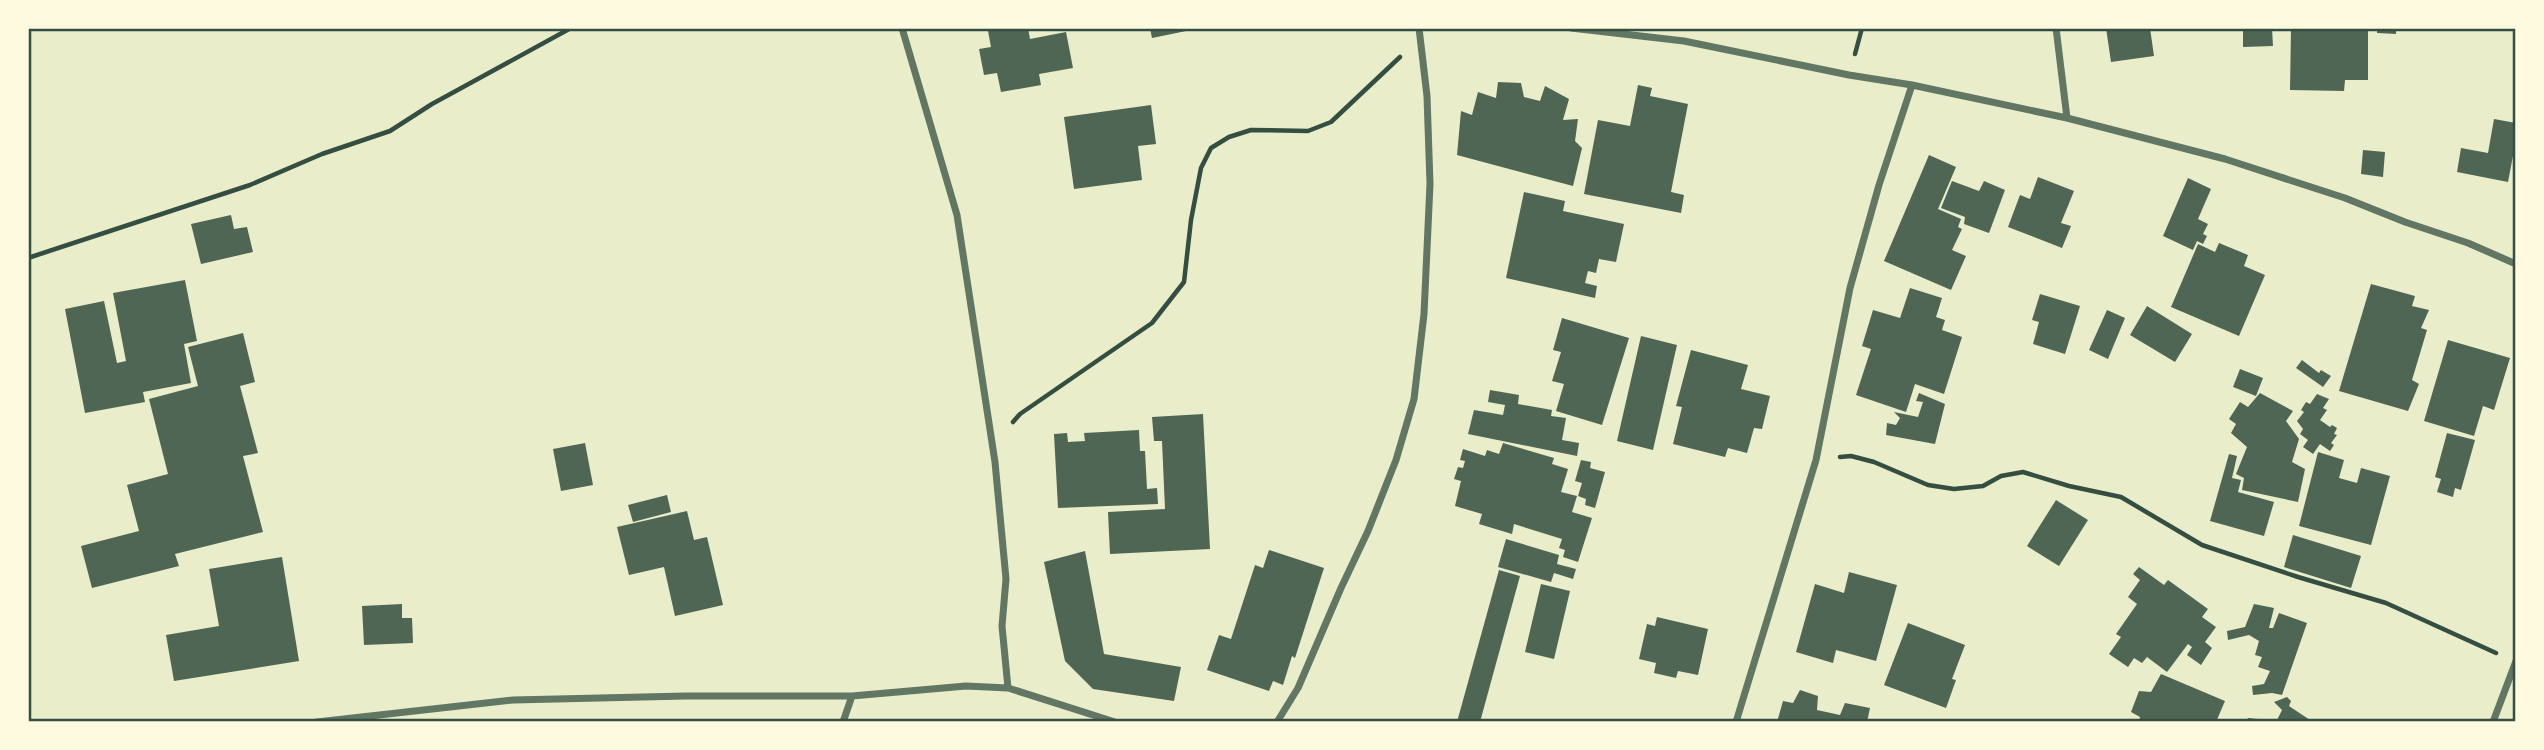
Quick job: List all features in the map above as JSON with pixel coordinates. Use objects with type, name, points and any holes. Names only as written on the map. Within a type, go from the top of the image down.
[{"type":"street","points":[[902,28],[957,215],[993,448],[1006,579],[1002,626],[1008,688]]},
{"type":"street","points":[[1277,722],[1298,688],[1368,531],[1396,460],[1414,399],[1424,314],[1430,184],[1427,96],[1419,28]]},
{"type":"street","points":[[1571,28],[1684,41],[2067,118],[2225,159],[2468,243],[2516,264]]},
{"type":"street","points":[[2056,28],[2067,118]]},
{"type":"street","points":[[1736,722],[1815,460],[1850,288],[1879,185],[1912,85]]},
{"type":"street","points":[[2493,722],[2516,661]]},
{"type":"street","points":[[317,722],[513,700],[852,696],[929,687],[966,686],[1008,688],[1115,722]]},
{"type":"street","points":[[843,722],[852,696]]},
{"type":"path","points":[[28,258],[250,185],[322,154],[390,131],[432,104],[571,28]]},
{"type":"path","points":[[993,448],[1020,414],[1152,323],[1184,282],[1191,220],[1201,168],[1211,148],[1229,136],[1251,130],[1308,131],[1331,122],[1420,37]]},
{"type":"path","points":[[1815,460],[1851,456],[1863,458],[1928,485],[1954,489],[1983,486],[2014,472],[2023,472],[2069,486],[2110,494],[2133,503],[2202,545],[2386,603],[2516,661]]},
{"type":"building","points":[[1028,28],[1030,39],[1066,32],[1073,68],[1039,74],[1041,85],[1001,92],[997,73],[984,75],[979,49],[991,47],[988,31]]},
{"type":"building","points":[[1150,28],[1196,28],[1196,29],[1152,38]]},
{"type":"building","points":[[2106,28],[2150,28],[2154,56],[2111,62]]},
{"type":"building","points":[[2243,28],[2272,28],[2273,46],[2243,47]]},
{"type":"building","points":[[2291,28],[2368,28],[2368,80],[2345,80],[2344,91],[2290,90]]},
{"type":"building","points":[[2377,28],[2396,28],[2396,34],[2377,33]]},
{"type":"building","points":[[1498,82],[1521,83],[1524,97],[1540,101],[1545,86],[1569,99],[1563,120],[1578,119],[1575,141],[1582,148],[1573,186],[1457,155],[1461,111],[1472,115],[1478,92],[1496,98]]},
{"type":"building","points":[[1638,85],[1652,88],[1650,96],[1688,104],[1671,192],[1684,195],[1681,213],[1584,194],[1598,120],[1630,126]]},
{"type":"building","points":[[1151,105],[1156,144],[1138,146],[1142,180],[1074,189],[1064,117]]},
{"type":"building","points":[[2494,119],[2516,123],[2516,140],[2508,182],[2457,172],[2461,148],[2488,153]]},
{"type":"building","points":[[2363,150],[2385,152],[2383,177],[2361,174]]},
{"type":"building","points":[[1929,155],[1956,167],[1938,209],[1961,219],[1958,227],[1962,229],[1952,250],[1966,256],[1951,290],[1884,261]]},
{"type":"building","points":[[2038,177],[2074,191],[2061,223],[2071,226],[2062,248],[2008,227],[2020,195],[2030,199]]},
{"type":"building","points":[[2188,178],[2211,189],[2198,219],[2208,224],[2203,234],[2207,236],[2203,244],[2197,241],[2193,250],[2163,236]]},
{"type":"building","points":[[1952,181],[1979,191],[1984,181],[2005,190],[1989,233],[1964,224],[1965,217],[1941,208]]},
{"type":"building","points":[[1524,192],[1565,201],[1563,211],[1624,224],[1616,262],[1599,259],[1596,273],[1588,271],[1585,283],[1597,286],[1595,298],[1506,278]]},
{"type":"building","points":[[231,215],[234,229],[247,227],[253,252],[201,264],[191,224]]},
{"type":"building","points":[[2219,243],[2248,255],[2244,266],[2265,275],[2239,336],[2171,307],[2198,244],[2215,252]]},
{"type":"building","points":[[185,280],[197,341],[184,344],[191,383],[143,392],[145,402],[85,413],[65,309],[104,301],[117,363],[126,361],[113,293]]},
{"type":"building","points":[[2371,284],[2415,296],[2412,306],[2429,310],[2421,328],[2427,330],[2412,380],[2419,384],[2408,411],[2339,391]]},
{"type":"building","points":[[1910,288],[1942,298],[1936,317],[1945,320],[1942,330],[1962,337],[1944,394],[1915,384],[1906,412],[1856,395],[1871,349],[1862,346],[1873,310],[1900,318]]},
{"type":"building","points":[[2040,294],[2080,306],[2065,354],[2033,344],[2039,322],[2032,320]]},
{"type":"building","points":[[2147,306],[2192,334],[2175,362],[2130,335]]},
{"type":"building","points":[[2107,310],[2125,318],[2108,359],[2089,350]]},
{"type":"building","points":[[1562,318],[1629,338],[1602,425],[1556,411],[1564,384],[1552,381],[1561,352],[1553,350]]},
{"type":"building","points":[[243,333],[255,382],[240,386],[258,453],[243,456],[263,532],[175,554],[179,566],[92,588],[81,546],[139,531],[127,485],[168,474],[149,399],[198,386],[188,347]]},
{"type":"building","points":[[1641,336],[1677,345],[1653,450],[1617,441]]},
{"type":"building","points":[[2448,340],[2510,358],[2494,410],[2483,406],[2474,436],[2424,421]]},
{"type":"building","points":[[1691,350],[1748,365],[1741,389],[1770,396],[1762,429],[1754,428],[1747,453],[1728,448],[1725,457],[1673,444],[1682,407],[1676,406]]},
{"type":"building","points":[[2302,360],[2319,373],[2321,370],[2331,376],[2323,387],[2296,368]]},
{"type":"building","points":[[2240,369],[2263,378],[2256,396],[2233,387]]},
{"type":"building","points":[[1490,390],[1519,395],[1518,404],[1552,410],[1551,416],[1566,418],[1562,440],[1579,443],[1577,456],[1468,434],[1474,410],[1503,415],[1505,405],[1488,402]]},
{"type":"building","points":[[1919,393],[1945,404],[1935,444],[1886,435],[1887,423],[1896,425],[1900,418],[1894,412],[1918,417],[1923,402],[1916,401]]},
{"type":"building","points":[[2260,393],[2293,411],[2286,421],[2299,439],[2292,462],[2305,469],[2298,502],[2242,490],[2244,478],[2236,474],[2247,447],[2231,433],[2236,424],[2229,419],[2240,402],[2248,407]]},
{"type":"building","points":[[2317,394],[2329,399],[2323,408],[2327,410],[2320,420],[2337,428],[2334,434],[2337,435],[2331,443],[2334,445],[2330,451],[2320,444],[2313,454],[2303,447],[2308,440],[2300,434],[2303,429],[2297,421],[2304,412],[2301,410],[2306,402],[2310,404]]},
{"type":"building","points":[[1203,414],[1210,549],[1110,554],[1108,512],[1165,509],[1162,441],[1154,441],[1152,417]]},
{"type":"building","points":[[1139,430],[1140,451],[1145,451],[1147,489],[1157,488],[1158,504],[1058,508],[1054,434],[1067,433],[1068,442],[1085,441],[1084,433]]},
{"type":"building","points":[[2447,433],[2475,440],[2461,490],[2455,488],[2453,497],[2437,492],[2441,479],[2435,477]]},
{"type":"building","points":[[585,443],[593,485],[561,491],[553,449]]},
{"type":"building","points":[[1503,443],[1554,458],[1552,464],[1568,469],[1561,492],[1577,496],[1572,512],[1592,518],[1578,562],[1563,557],[1565,550],[1559,548],[1562,539],[1514,524],[1512,534],[1479,524],[1482,514],[1455,506],[1461,481],[1454,479],[1458,467],[1463,468],[1465,461],[1460,460],[1463,449],[1485,456],[1487,450],[1499,454]]},
{"type":"building","points":[[2318,452],[2344,460],[2339,478],[2357,483],[2361,468],[2390,476],[2371,545],[2299,526]]},
{"type":"building","points":[[2229,454],[2237,456],[2232,478],[2241,480],[2238,492],[2274,502],[2264,536],[2210,521]]},
{"type":"building","points":[[1581,460],[1591,462],[1590,468],[1605,472],[1595,508],[1585,505],[1586,499],[1578,496],[1582,483],[1575,481]]},
{"type":"building","points":[[667,495],[671,512],[633,522],[628,505]]},
{"type":"building","points":[[2056,500],[2088,520],[2059,566],[2027,546]]},
{"type":"building","points":[[687,511],[694,540],[707,537],[723,605],[675,616],[664,567],[629,575],[617,527]]},
{"type":"building","points":[[2293,535],[2361,556],[2351,588],[2284,567]]},
{"type":"building","points":[[1506,539],[1559,555],[1557,564],[1576,569],[1573,579],[1554,573],[1551,582],[1498,567]]},
{"type":"building","points":[[1269,550],[1324,568],[1295,658],[1292,656],[1283,685],[1273,681],[1269,691],[1207,670],[1219,635],[1231,639],[1255,565],[1263,568]]},
{"type":"building","points":[[1085,551],[1104,654],[1181,667],[1174,701],[1093,689],[1065,661],[1044,562]]},
{"type":"building","points":[[282,557],[299,661],[174,681],[166,635],[219,626],[209,569]]},
{"type":"building","points":[[2139,567],[2164,585],[2168,580],[2208,609],[2202,617],[2216,627],[2205,642],[2212,648],[2201,665],[2187,655],[2192,647],[2188,644],[2167,672],[2147,657],[2142,663],[2134,658],[2128,667],[2109,654],[2121,637],[2116,634],[2137,604],[2128,597],[2140,580],[2133,574]]},
{"type":"building","points":[[1499,570],[1520,576],[1480,722],[1457,722]]},
{"type":"building","points":[[1849,572],[1897,585],[1876,661],[1836,650],[1833,663],[1796,652],[1815,584],[1844,593]]},
{"type":"building","points":[[1541,584],[1570,591],[1554,659],[1525,652]]},
{"type":"building","points":[[402,604],[402,618],[412,618],[413,643],[364,645],[362,606]]},
{"type":"building","points":[[2254,604],[2274,608],[2269,628],[2273,628],[2279,613],[2307,623],[2282,695],[2253,695],[2252,686],[2264,684],[2270,671],[2258,667],[2262,657],[2255,655],[2259,641],[2249,635],[2228,640],[2227,631],[2245,627]]},
{"type":"building","points":[[1657,617],[1708,629],[1698,675],[1678,671],[1676,678],[1654,673],[1656,663],[1639,659],[1647,624],[1655,626]]},
{"type":"building","points":[[1908,623],[1965,645],[1952,679],[1956,680],[1946,708],[1884,685]]},
{"type":"building","points":[[2161,674],[2225,701],[2216,722],[2139,722],[2140,717],[2131,712],[2139,691],[2151,692]]},
{"type":"building","points":[[1800,690],[1818,696],[1817,710],[1840,715],[1845,703],[1870,708],[1867,722],[1777,722],[1783,701],[1793,703]]},
{"type":"building","points":[[2287,697],[2291,701],[2289,706],[2313,722],[2276,722],[2282,710],[2274,702]]},
{"type":"building","points":[[2248,718],[2268,720],[2268,722],[2246,722]]}]
